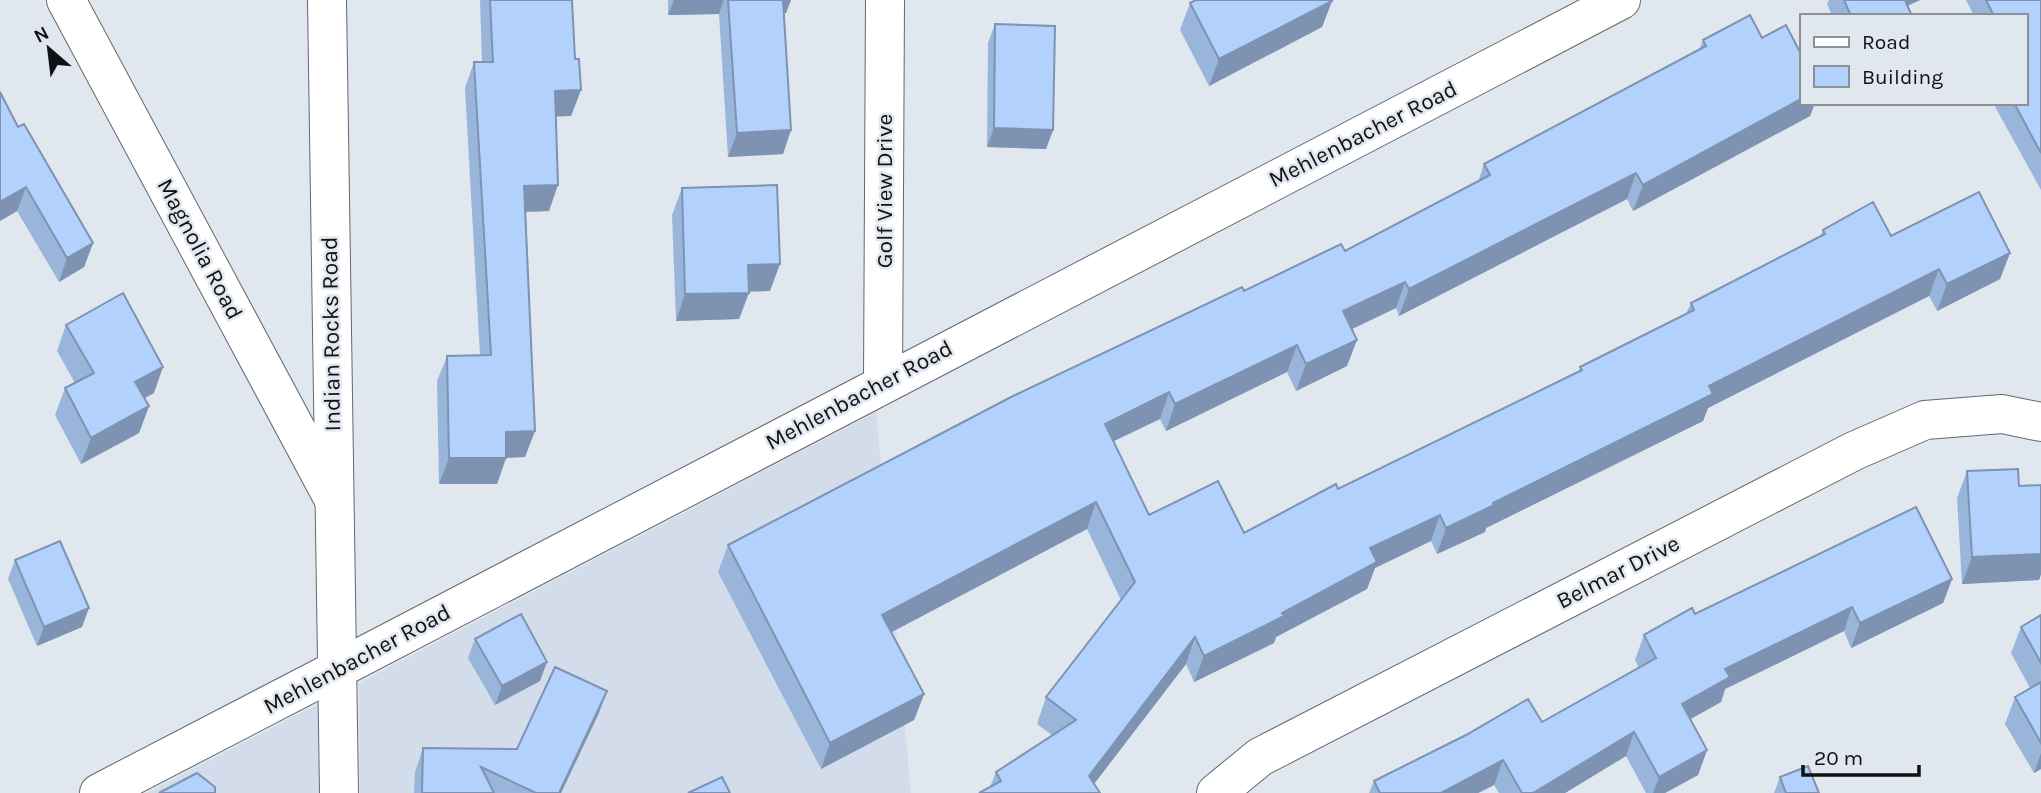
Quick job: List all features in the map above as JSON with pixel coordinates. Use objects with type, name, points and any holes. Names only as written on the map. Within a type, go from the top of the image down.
[{"type":"street","name":"Magnolia Road","points":[[66,0],[333,498]]},
{"type":"street","name":"Indian Rocks Road","points":[[327,0],[339,793]]},
{"type":"street","name":"Golf View Drive","points":[[883,382],[884,0]]},
{"type":"street","name":"Mehlenbacher Road","points":[[99,793],[883,382],[1621,0]]},
{"type":"street","name":"Belmar Drive","points":[[1216,793],[1260,757],[1854,451],[1926,420],[2002,414],[2041,422]]},
{"type":"shaded area","points":[[876,412],[911,793],[360,793],[359,683]]},
{"type":"shaded area","points":[[318,704],[319,793],[147,793]]},
{"type":"building","points":[[490,0],[572,0],[575,59],[579,59],[581,90],[555,91],[558,185],[524,186],[535,431],[506,432],[506,458],[449,458],[447,356],[491,355],[474,62],[493,62]]},
{"type":"building","points":[[728,0],[783,0],[791,130],[737,133]]},
{"type":"building","points":[[1196,0],[1332,1],[1219,59],[1190,3]]},
{"type":"building","points":[[1844,0],[1905,0],[1911,14],[1850,14]]},
{"type":"building","points":[[1986,0],[2041,0],[2041,153],[2015,105],[2027,105],[2027,14],[1993,14]]},
{"type":"building","points":[[1750,15],[1762,38],[1786,25],[1800,52],[1800,100],[1643,185],[1636,173],[1409,289],[1405,282],[1343,311],[1357,340],[1306,364],[1297,345],[1175,404],[1169,392],[1105,424],[1149,515],[1218,481],[1244,533],[1336,484],[1338,489],[1582,370],[1580,367],[1694,310],[1691,303],[1825,234],[1823,230],[1873,202],[1891,236],[1979,192],[2010,253],[1947,284],[1939,269],[1709,386],[1713,394],[1493,503],[1494,505],[1446,528],[1440,515],[1370,548],[1377,562],[1282,613],[1284,616],[1204,656],[1195,637],[1089,776],[1100,793],[979,793],[1001,781],[996,772],[1076,720],[1046,697],[1135,582],[1096,502],[882,615],[924,694],[830,743],[728,545],[1013,396],[1242,287],[1244,291],[1341,244],[1345,251],[1490,175],[1484,164],[1706,46],[1703,40]]},
{"type":"building","points":[[995,24],[1055,26],[1053,130],[994,128]]},
{"type":"building","points":[[0,92],[18,127],[24,124],[93,243],[67,258],[26,187],[0,202]]},
{"type":"building","points":[[777,185],[780,264],[748,265],[749,293],[685,294],[682,188]]},
{"type":"building","points":[[123,293],[163,367],[135,382],[149,406],[91,438],[65,388],[94,373],[66,325]]},
{"type":"building","points":[[2018,469],[2019,486],[2041,485],[2041,554],[1972,557],[1967,471]]},
{"type":"building","points":[[1916,507],[1952,579],[1860,623],[1852,607],[1725,669],[1730,677],[1682,704],[1707,750],[1659,777],[1634,732],[1533,793],[1522,793],[1503,760],[1441,793],[1380,793],[1374,781],[1466,735],[1528,699],[1542,722],[1656,658],[1644,635],[1692,608],[1695,614]]},
{"type":"building","points":[[60,541],[89,608],[44,627],[15,560]]},
{"type":"building","points":[[521,614],[547,662],[502,686],[475,639]]},
{"type":"building","points":[[2041,615],[2041,663],[2021,627]]},
{"type":"building","points":[[555,667],[607,691],[559,793],[536,793],[481,767],[494,793],[422,793],[423,748],[517,749]]},
{"type":"building","points":[[2041,682],[2041,743],[2015,697]]},
{"type":"building","points":[[1808,766],[1819,793],[1786,793],[1780,777]]},
{"type":"building","points":[[197,773],[215,787],[215,793],[159,793]]},
{"type":"building","points":[[722,777],[730,793],[688,793]]}]
